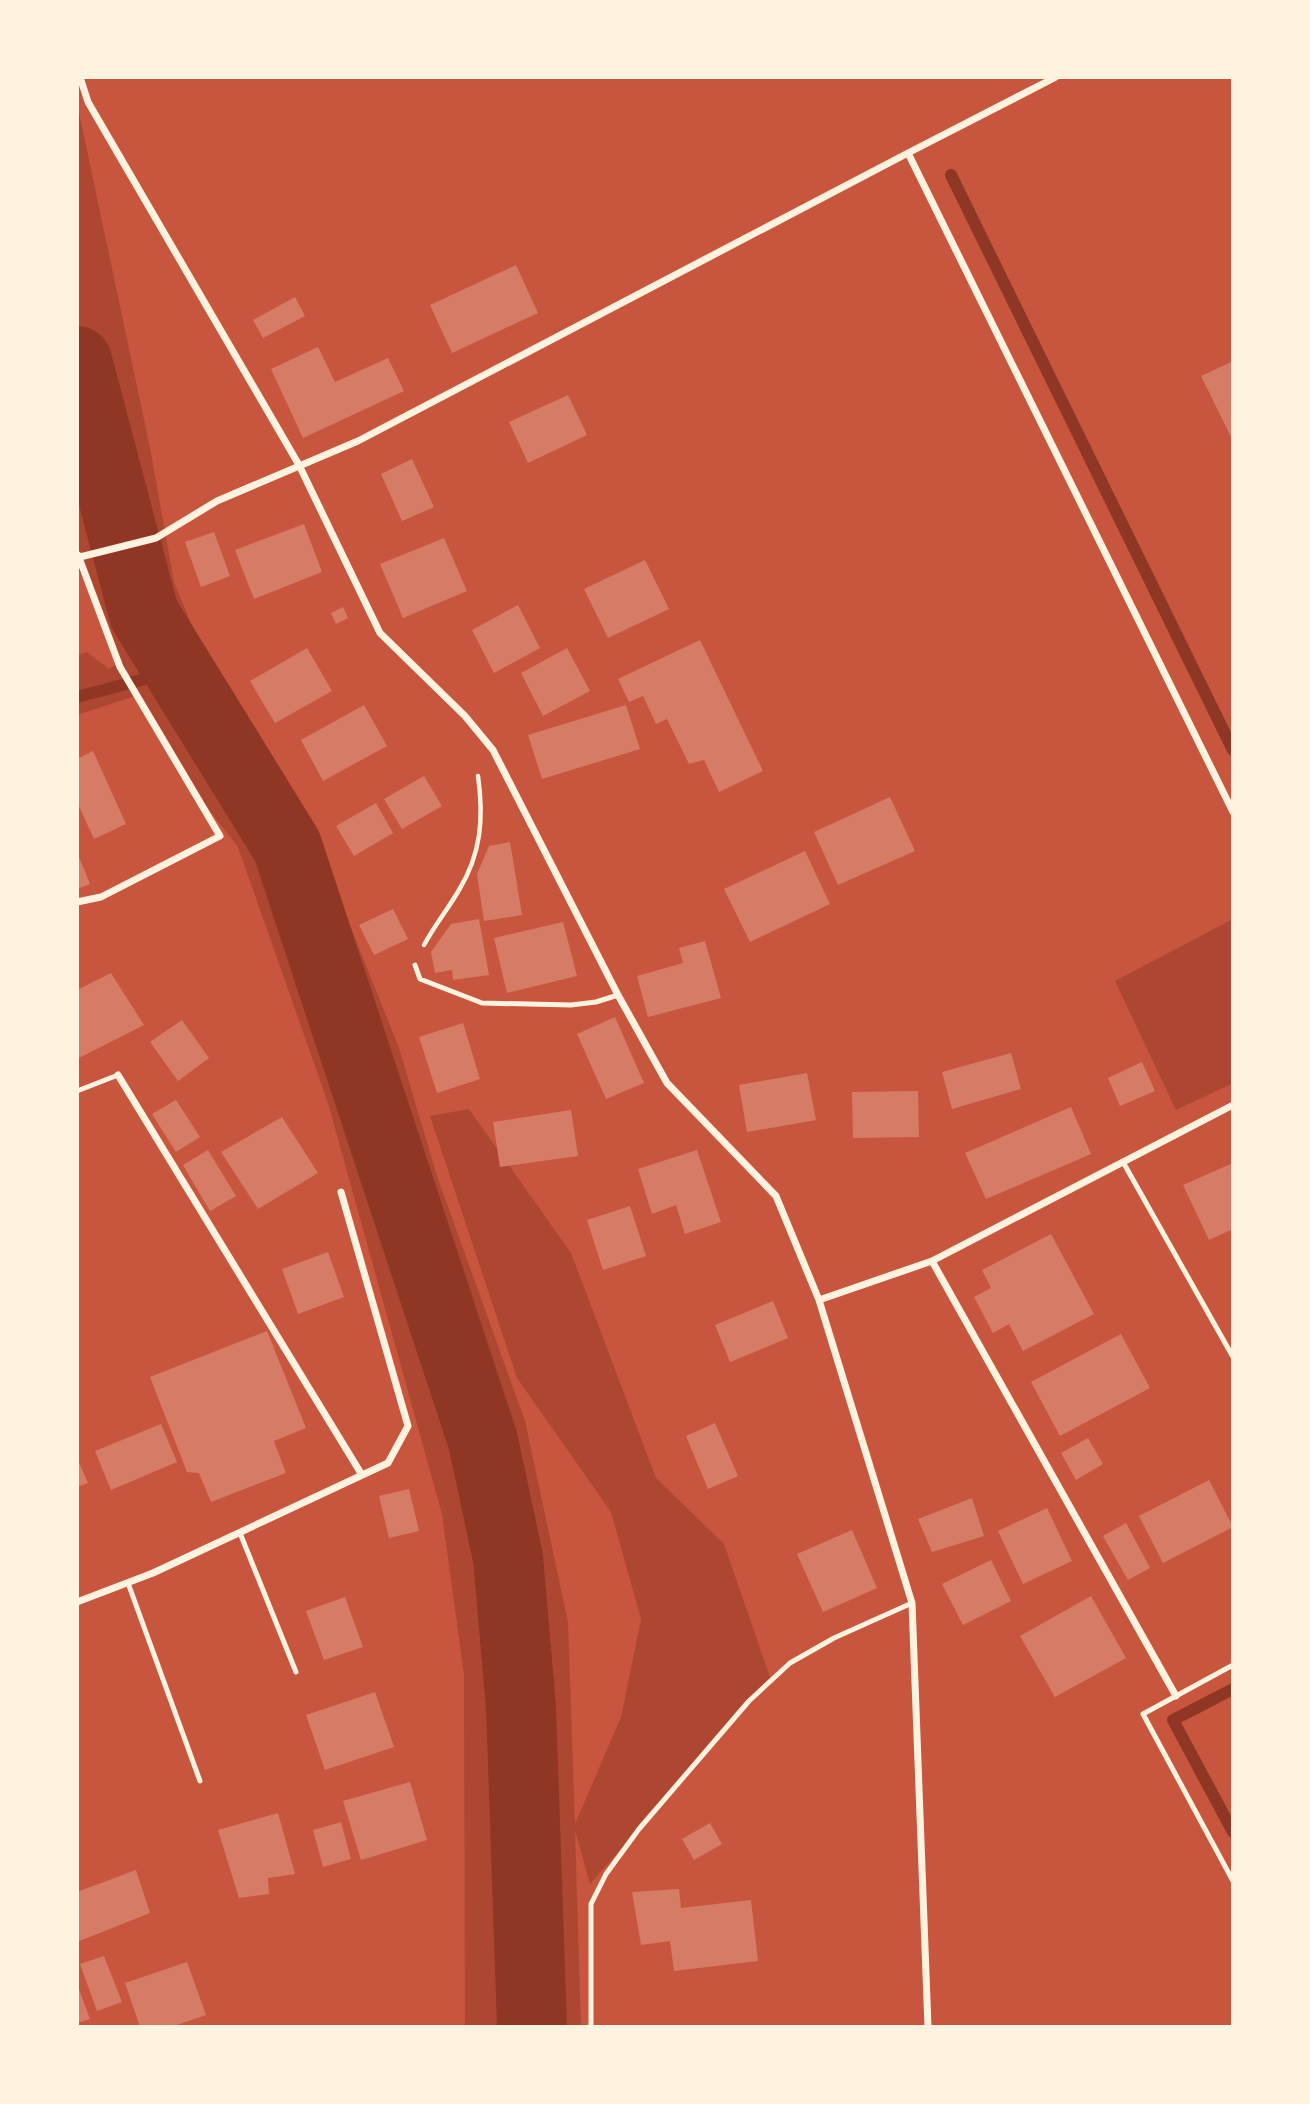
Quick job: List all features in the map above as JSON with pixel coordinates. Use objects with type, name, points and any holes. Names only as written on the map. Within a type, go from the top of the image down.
[{"type":"street","points":[[80,77],[88,102],[299,465],[380,633],[465,716],[493,750],[618,995],[667,1083],[776,1196],[819,1300],[912,1603],[928,2027]]},
{"type":"street","points":[[77,902],[101,897],[220,836],[120,667],[78,556],[156,538],[217,501],[358,441],[1056,77]]},
{"type":"street","points":[[908,153],[1233,811]]},
{"type":"street","points":[[118,1075],[362,1475]]},
{"type":"street","points":[[819,1300],[932,1261],[1122,1160],[1233,1105]]},
{"type":"street","points":[[77,1602],[128,1583],[240,1533],[388,1463],[408,1426],[341,1192]]},
{"type":"street","points":[[932,1261],[1176,1696]]},
{"type":"lane","points":[[415,965],[420,979],[482,1003],[571,1005],[596,1002],[618,995]]},
{"type":"lane","points":[[77,1091],[118,1075]]},
{"type":"lane","points":[[1122,1160],[1233,1357]]},
{"type":"lane","points":[[240,1533],[296,1672]]},
{"type":"lane","points":[[128,1583],[200,1781]]},
{"type":"lane","points":[[591,2027],[591,1904],[606,1874],[639,1829],[749,1701],[790,1663],[834,1638],[912,1603]]},
{"type":"lane","points":[[1233,1665],[1143,1714],[1233,1881]]},
{"type":"path","points":[[415,965],[426,941],[461,887],[481,837],[482,803],[476,762],[493,750]]},
{"type":"shaded area","points":[[77,103],[150,448],[174,582],[209,667],[315,838],[399,1048],[437,1176],[525,1421],[568,1622],[575,1824],[621,1717],[641,1619],[611,1512],[517,1378],[430,1116],[469,1109],[571,1253],[656,1478],[724,1544],[771,1680],[590,1884],[575,1830],[581,2027],[465,2027],[464,1675],[442,1514],[328,1103],[238,847],[185,779],[135,696],[77,715],[77,655],[87,652],[109,669],[119,663],[77,565]]},
{"type":"shaded area","points":[[1233,919],[1233,1083],[1176,1110],[1115,981]]},
{"type":"building","points":[[516,265],[538,313],[452,353],[430,305]]},
{"type":"building","points":[[295,297],[305,316],[263,338],[253,320]]},
{"type":"building","points":[[318,347],[335,382],[388,358],[404,391],[303,438],[271,369]]},
{"type":"building","points":[[1233,361],[1233,441],[1201,376]]},
{"type":"building","points":[[568,395],[587,435],[528,463],[509,422]]},
{"type":"building","points":[[412,459],[434,507],[402,521],[381,474]]},
{"type":"building","points":[[304,524],[322,572],[254,599],[235,550]]},
{"type":"building","points":[[214,532],[230,576],[201,587],[185,542]]},
{"type":"building","points":[[444,538],[467,591],[403,618],[380,564]]},
{"type":"building","points":[[645,560],[669,609],[608,638],[584,589]]},
{"type":"building","points":[[518,605],[540,648],[494,673],[472,630]]},
{"type":"building","points":[[343,607],[348,618],[336,624],[331,613]]},
{"type":"building","points":[[700,640],[763,771],[719,792],[704,760],[689,764],[667,719],[656,724],[643,696],[629,702],[618,679]]},
{"type":"building","points":[[307,648],[332,691],[275,723],[250,681]]},
{"type":"building","points":[[567,648],[590,691],[543,716],[521,673]]},
{"type":"building","points":[[364,705],[387,746],[323,781],[301,740]]},
{"type":"building","points":[[626,705],[640,749],[542,779],[528,735]]},
{"type":"building","points":[[93,751],[126,824],[94,839],[77,802],[77,759]]},
{"type":"building","points":[[424,776],[442,806],[402,829],[384,799]]},
{"type":"building","points":[[890,797],[915,851],[838,885],[814,832]]},
{"type":"building","points":[[376,803],[393,833],[354,856],[336,826]]},
{"type":"building","points":[[510,842],[522,915],[484,921],[477,874],[489,846]]},
{"type":"building","points":[[805,851],[830,904],[750,942],[724,889]]},
{"type":"building","points":[[77,852],[90,884],[77,889]]},
{"type":"building","points":[[393,909],[408,939],[374,955],[359,925]]},
{"type":"building","points":[[479,919],[489,975],[453,980],[452,970],[435,973],[431,952],[451,924]]},
{"type":"building","points":[[563,922],[577,976],[507,993],[494,938]]},
{"type":"building","points":[[705,941],[721,998],[648,1017],[637,976],[683,963],[679,948]]},
{"type":"building","points":[[111,973],[144,1025],[77,1059],[77,990]]},
{"type":"building","points":[[615,1017],[644,1083],[606,1099],[577,1034]]},
{"type":"building","points":[[182,1020],[209,1058],[178,1081],[150,1042]]},
{"type":"building","points":[[463,1023],[480,1079],[437,1093],[419,1037]]},
{"type":"building","points":[[1011,1053],[1021,1089],[952,1109],[942,1072]]},
{"type":"building","points":[[1142,1062],[1155,1091],[1120,1106],[1108,1078]]},
{"type":"building","points":[[807,1073],[816,1120],[747,1132],[739,1085]]},
{"type":"building","points":[[918,1091],[919,1137],[853,1138],[852,1092]]},
{"type":"building","points":[[176,1100],[200,1137],[176,1152],[152,1114]]},
{"type":"building","points":[[1071,1107],[1091,1154],[986,1199],[965,1153]]},
{"type":"building","points":[[571,1110],[578,1156],[500,1167],[493,1122]]},
{"type":"building","points":[[282,1117],[318,1173],[258,1209],[221,1152]]},
{"type":"building","points":[[208,1150],[236,1196],[210,1211],[183,1165]]},
{"type":"building","points":[[697,1150],[721,1222],[685,1234],[676,1205],[652,1214],[638,1169]]},
{"type":"building","points":[[1233,1163],[1233,1229],[1209,1240],[1183,1185]]},
{"type":"building","points":[[630,1206],[646,1256],[603,1270],[587,1220]]},
{"type":"building","points":[[1051,1234],[1094,1314],[1023,1351],[1009,1324],[993,1333],[974,1297],[991,1288],[982,1270]]},
{"type":"building","points":[[328,1252],[344,1297],[298,1314],[282,1269]]},
{"type":"building","points":[[773,1301],[788,1338],[730,1362],[715,1325]]},
{"type":"building","points":[[267,1331],[306,1428],[274,1441],[286,1473],[211,1502],[199,1473],[187,1472],[150,1377]]},
{"type":"building","points":[[1121,1334],[1150,1388],[1060,1436],[1031,1382]]},
{"type":"building","points":[[715,1423],[738,1476],[708,1489],[686,1436]]},
{"type":"building","points":[[161,1424],[177,1462],[111,1490],[95,1451]]},
{"type":"building","points":[[1088,1438],[1103,1464],[1076,1480],[1061,1453]]},
{"type":"building","points":[[77,1458],[88,1483],[77,1487]]},
{"type":"building","points":[[1209,1480],[1233,1527],[1163,1563],[1139,1516]]},
{"type":"building","points":[[409,1489],[419,1531],[389,1538],[379,1496]]},
{"type":"building","points":[[972,1498],[984,1536],[932,1552],[918,1519]]},
{"type":"building","points":[[1047,1508],[1072,1561],[1023,1584],[998,1531]]},
{"type":"building","points":[[1126,1523],[1150,1568],[1128,1580],[1103,1536]]},
{"type":"building","points":[[852,1530],[877,1588],[823,1612],[797,1554]]},
{"type":"building","points":[[991,1560],[1011,1601],[963,1625],[942,1584]]},
{"type":"building","points":[[1091,1596],[1126,1658],[1055,1697],[1020,1636]]},
{"type":"building","points":[[345,1597],[363,1647],[324,1660],[306,1611]]},
{"type":"building","points":[[375,1692],[394,1747],[325,1770],[306,1715]]},
{"type":"building","points":[[410,1782],[427,1840],[361,1860],[343,1801]]},
{"type":"building","points":[[278,1813],[295,1874],[268,1878],[269,1894],[239,1898],[218,1830]]},
{"type":"building","points":[[341,1822],[351,1859],[323,1867],[313,1830]]},
{"type":"building","points":[[710,1823],[722,1844],[694,1860],[682,1839]]},
{"type":"building","points":[[136,1870],[150,1913],[77,1942],[77,1892]]},
{"type":"building","points":[[679,1889],[681,1908],[751,1900],[758,1961],[674,1971],[670,1941],[641,1945],[632,1892]]},
{"type":"building","points":[[104,1956],[122,2002],[97,2011],[80,1964]]},
{"type":"building","points":[[187,1962],[206,2015],[171,2027],[140,2027],[125,1983]]},
{"type":"building","points":[[77,1984],[90,2019],[77,2023]]},
{"type":"waterway","points":[[951,175],[1233,750]]},
{"type":"waterway","points":[[77,361],[144,614],[287,846],[483,1441],[508,1558],[521,1707],[532,2027]]},
{"type":"waterway","points":[[77,697],[179,670]]},
{"type":"waterway","points":[[1233,1689],[1173,1720],[1233,1832]]}]
